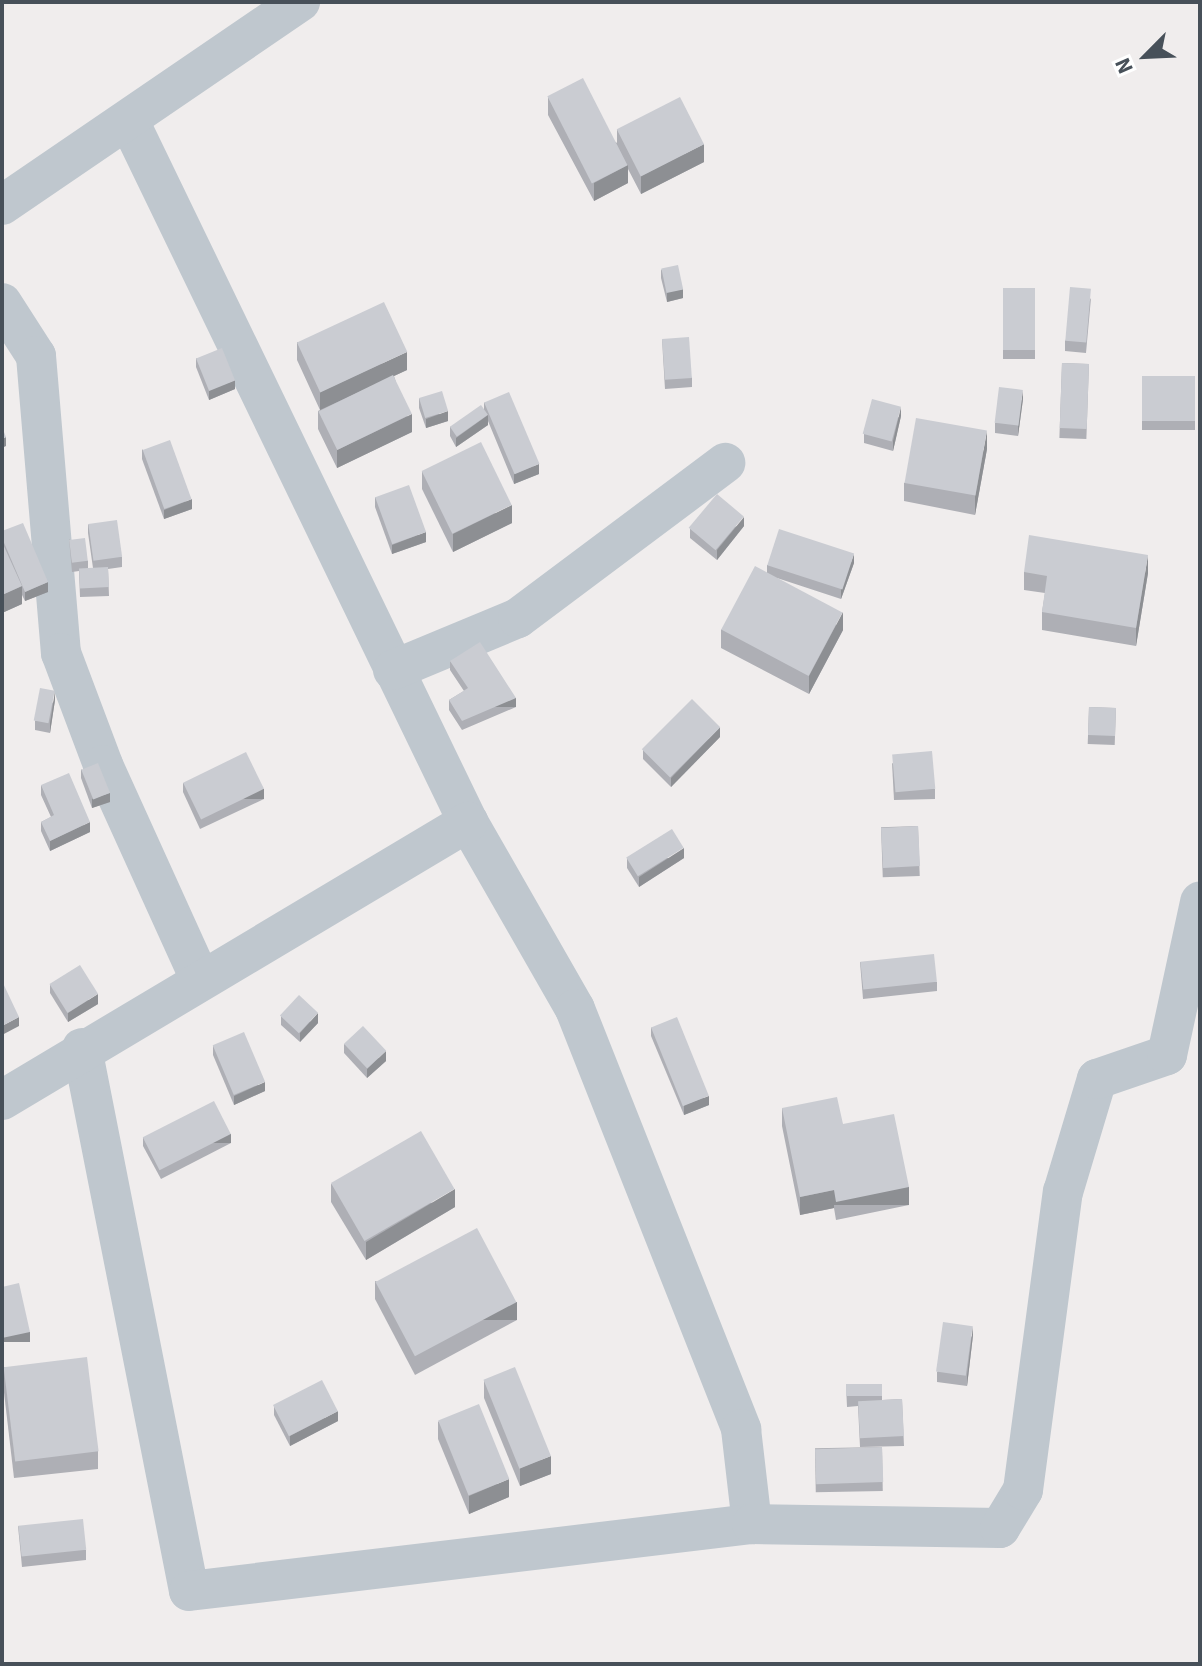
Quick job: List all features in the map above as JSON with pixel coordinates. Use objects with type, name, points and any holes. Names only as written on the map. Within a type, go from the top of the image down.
[{"type":"street","points":[[2,205],[300,2]]},
{"type":"street","points":[[129,121],[468,822],[575,1009],[741,1429],[752,1524]]},
{"type":"street","points":[[2,303],[36,356],[61,653],[103,765],[199,977]]},
{"type":"street","points":[[393,670],[518,618],[725,463]]},
{"type":"street","points":[[2,1100],[199,977],[468,822]]},
{"type":"street","points":[[82,1048],[189,1591],[752,1524],[1000,1528],[1023,1490],[1063,1192],[1097,1079],[1167,1055],[1200,902]]},
{"type":"building","points":[[583,78],[627,165],[592,183],[547,96]]},
{"type":"building","points":[[680,97],[704,144],[641,176],[617,129]]},
{"type":"building","points":[[678,265],[683,289],[667,293],[661,269]]},
{"type":"building","points":[[1070,287],[1091,289],[1086,343],[1065,341]]},
{"type":"building","points":[[1003,288],[1035,288],[1035,350],[1003,350]]},
{"type":"building","points":[[384,302],[407,352],[320,392],[297,343]]},
{"type":"building","points":[[689,337],[692,378],[665,380],[662,339]]},
{"type":"building","points":[[222,348],[235,380],[209,391],[196,358]]},
{"type":"building","points":[[1062,363],[1089,364],[1087,429],[1060,428]]},
{"type":"building","points":[[393,375],[412,414],[337,450],[318,411]]},
{"type":"building","points":[[1142,376],[1195,376],[1195,421],[1142,421]]},
{"type":"building","points":[[999,387],[1023,390],[1018,426],[995,423]]},
{"type":"building","points":[[442,391],[448,411],[425,418],[419,398]]},
{"type":"building","points":[[509,392],[539,464],[515,474],[484,403]]},
{"type":"building","points":[[872,399],[901,407],[892,442],[863,434]]},
{"type":"building","points":[[481,405],[488,415],[457,437],[450,427]]},
{"type":"building","points":[[916,418],[987,431],[975,495],[905,483]]},
{"type":"building","points":[[170,440],[192,499],[164,509],[143,450]]},
{"type":"building","points":[[481,442],[512,505],[452,534],[422,471]]},
{"type":"building","points":[[409,485],[426,532],[392,544],[375,497]]},
{"type":"building","points":[[717,494],[744,516],[716,550],[689,528]]},
{"type":"building","points":[[117,520],[122,557],[93,561],[88,524]]},
{"type":"building","points":[[23,523],[48,582],[25,592],[2,538],[2,531]]},
{"type":"building","points":[[779,529],[854,553],[842,590],[767,565]]},
{"type":"building","points":[[1029,535],[1148,555],[1136,628],[1042,612],[1047,576],[1024,572]]},
{"type":"building","points":[[85,538],[88,561],[72,563],[69,540]]},
{"type":"building","points":[[2,542],[22,586],[2,595]]},
{"type":"building","points":[[755,566],[842,612],[809,676],[721,630]]},
{"type":"building","points":[[108,567],[109,587],[80,588],[79,569]]},
{"type":"building","points":[[480,642],[516,698],[462,721],[449,700],[468,688],[450,661]]},
{"type":"building","points":[[40,688],[55,691],[48,723],[34,720]]},
{"type":"building","points":[[692,699],[720,727],[670,777],[642,749]]},
{"type":"building","points":[[1089,707],[1116,708],[1115,736],[1088,735]]},
{"type":"building","points":[[932,751],[935,789],[895,792],[892,754]]},
{"type":"building","points":[[246,752],[264,789],[201,820],[183,783]]},
{"type":"building","points":[[98,763],[110,793],[93,799],[81,770]]},
{"type":"building","points":[[69,773],[90,822],[50,841],[41,822],[54,815],[41,785]]},
{"type":"building","points":[[918,826],[920,866],[883,868],[881,828]]},
{"type":"building","points":[[672,829],[684,848],[638,876],[626,858]]},
{"type":"building","points":[[934,954],[937,982],[863,990],[860,962]]},
{"type":"building","points":[[80,965],[98,994],[67,1013],[49,984]]},
{"type":"building","points":[[2,981],[19,1017],[2,1026]]},
{"type":"building","points":[[299,995],[318,1013],[299,1033],[280,1015]]},
{"type":"building","points":[[677,1017],[709,1096],[683,1106],[651,1027]]},
{"type":"building","points":[[363,1026],[386,1051],[367,1069],[344,1044]]},
{"type":"building","points":[[244,1032],[265,1082],[234,1095],[213,1045]]},
{"type":"building","points":[[837,1097],[843,1124],[894,1114],[909,1187],[836,1202],[834,1190],[800,1197],[782,1108]]},
{"type":"building","points":[[214,1101],[231,1134],[160,1170],[143,1137]]},
{"type":"building","points":[[421,1131],[454,1189],[364,1241],[331,1183]]},
{"type":"building","points":[[477,1228],[516,1302],[415,1356],[375,1282]]},
{"type":"building","points":[[19,1283],[30,1332],[2,1338],[2,1287]]},
{"type":"building","points":[[943,1322],[973,1326],[966,1376],[936,1372]]},
{"type":"building","points":[[87,1357],[99,1451],[15,1462],[4,1367]]},
{"type":"building","points":[[515,1367],[551,1456],[519,1469],[483,1380]]},
{"type":"building","points":[[322,1380],[338,1411],[289,1436],[273,1405]]},
{"type":"building","points":[[846,1384],[882,1384],[882,1396],[846,1396]]},
{"type":"building","points":[[902,1399],[904,1436],[860,1438],[858,1401]]},
{"type":"building","points":[[479,1404],[509,1479],[469,1496],[438,1420]]},
{"type":"building","points":[[882,1447],[883,1482],[816,1484],[815,1449]]},
{"type":"building","points":[[83,1519],[86,1550],[22,1557],[18,1526]]}]
